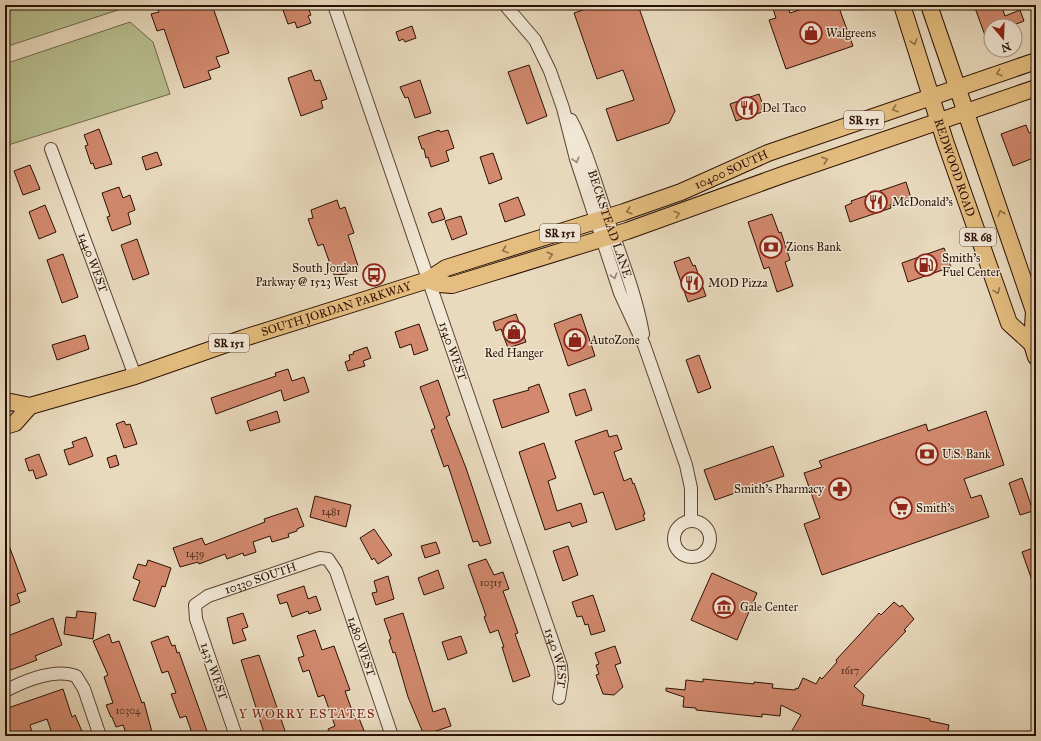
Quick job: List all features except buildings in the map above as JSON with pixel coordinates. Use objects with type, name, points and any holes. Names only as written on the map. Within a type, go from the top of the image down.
[{"type":"main road","name":"REDWOOD ROAD","points":[[902,5],[989,270],[1009,323],[1034,350]]},
{"type":"main road","name":"REDWOOD ROAD","points":[[929,5],[1034,311],[1034,350]]},
{"type":"main road","name":"10400 SOUTH","points":[[428,280],[440,271],[453,266],[602,219],[681,192],[768,153],[1036,61]]},
{"type":"main road","name":"10400 SOUTH","points":[[428,280],[444,286],[459,284],[608,237],[1036,88]]},
{"type":"main road","name":"SOUTH JORDAN PARKWAY","points":[[30,406],[135,376],[244,338],[428,280]]},
{"type":"main road","name":"SR 151","points":[[5,404],[11,402],[30,406]]},
{"type":"main road","points":[[5,426],[16,423],[30,406]]},
{"type":"street","name":"1540 WEST","points":[[334,5],[561,666],[562,679],[559,698]]},
{"type":"street","name":"BECKSTEAD LANE","points":[[505,5],[535,40],[544,56],[563,108],[582,145],[602,219],[637,308],[644,345],[686,465],[692,488],[691,521]]},
{"type":"street","name":"1440 WEST","points":[[51,149],[135,376]]},
{"type":"street","name":"10330 SOUTH","points":[[195,605],[208,596],[312,561],[328,559]]},
{"type":"street","name":"1480 WEST","points":[[328,559],[336,571],[392,736]]},
{"type":"street","name":"1435 WEST","points":[[195,605],[196,619],[236,736]]},
{"type":"street","points":[[5,691],[30,680],[47,676],[63,673],[76,676],[84,689],[100,736]]},
{"type":"green space","points":[[5,5],[123,5],[124,8],[5,47]]},
{"type":"green space","points":[[130,22],[153,42],[170,94],[5,146],[5,64]]},
{"type":"place","name":"Walgreens","points":[[811,33]]},
{"type":"place","name":"Del Taco","points":[[747,108]]},
{"type":"place","name":"McDonald's","points":[[876,202]]},
{"type":"place","name":"Zions Bank","points":[[771,247]]},
{"type":"place","name":"Smith's Fuel Center","points":[[926,265]]},
{"type":"place","name":"South Jordan Parkway @ 1523 West","points":[[374,275]]},
{"type":"place","name":"MOD Pizza","points":[[692,283]]},
{"type":"place","name":"Red Hanger","points":[[514,332]]},
{"type":"place","name":"AutoZone","points":[[575,340]]},
{"type":"place","name":"U.S. Bank","points":[[927,454]]},
{"type":"place","name":"Smith's Pharmacy","points":[[840,489]]},
{"type":"place","name":"Smith's","points":[[901,508]]},
{"type":"place","name":"Gale Center","points":[[724,607]]},
{"type":"district","name":"Y WORRY ESTATES","points":[[307,713]]}]
